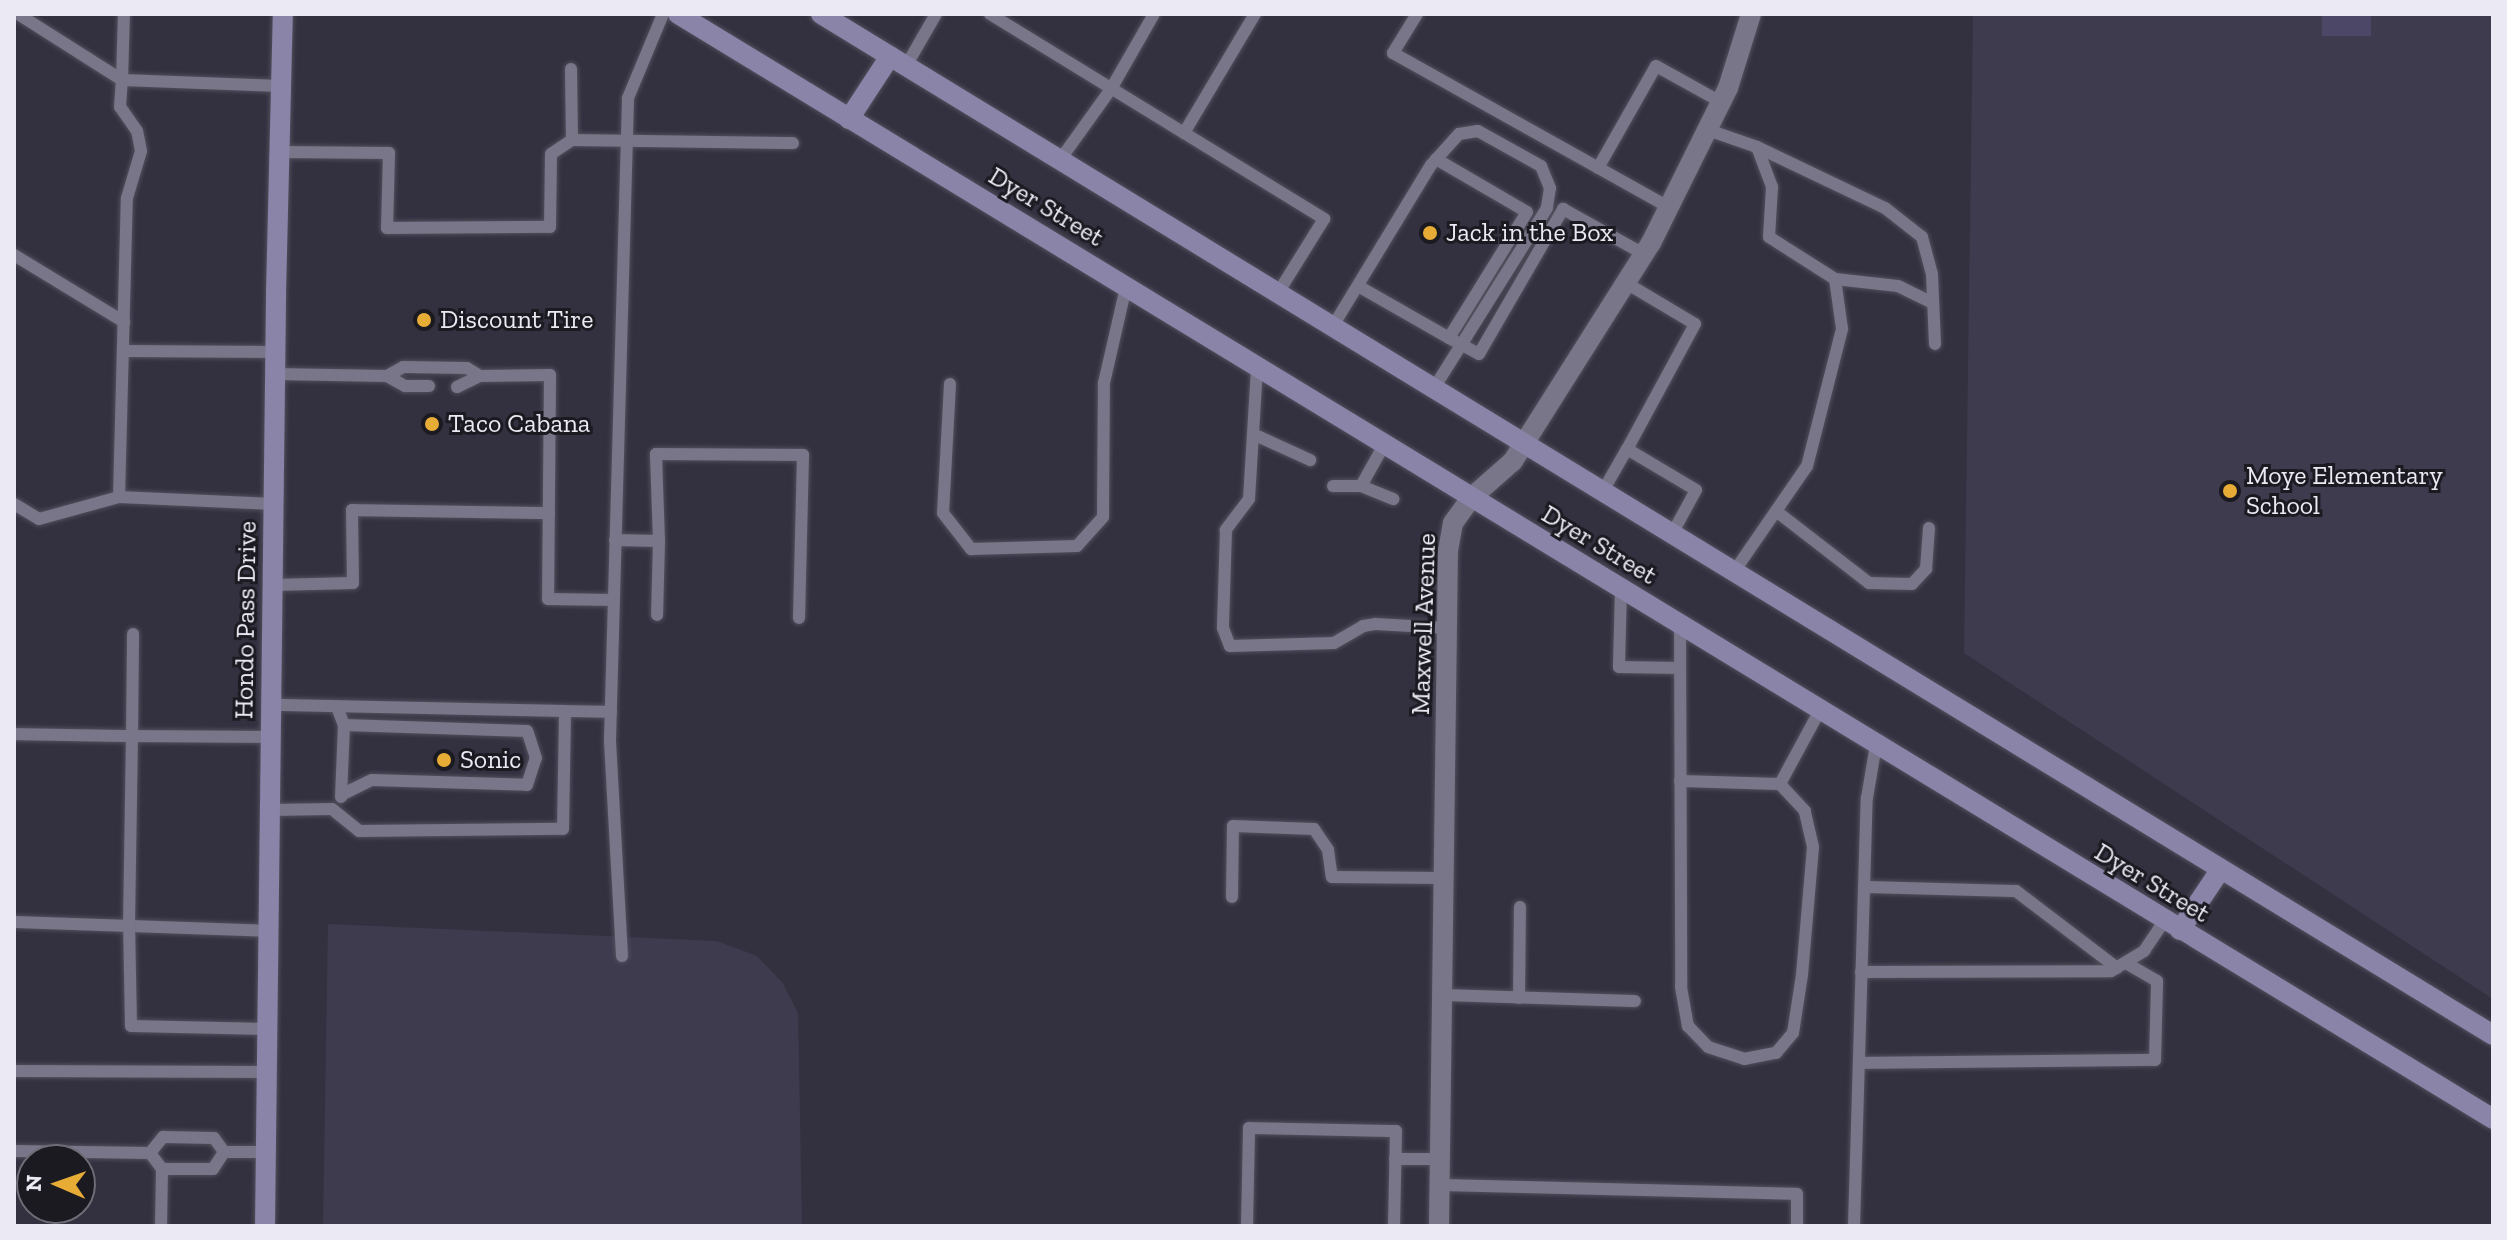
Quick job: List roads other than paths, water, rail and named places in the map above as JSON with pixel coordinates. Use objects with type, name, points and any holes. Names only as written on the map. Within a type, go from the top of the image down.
[{"type":"main road","name":"Hondo Pass Drive","points":[[265,1226],[275,374],[283,14]]},
{"type":"main road","name":"Dyer Street","points":[[678,14],[2493,1119]]},
{"type":"main road","name":"Dyer Street","points":[[821,14],[2493,1035]]},
{"type":"main road","points":[[849,119],[898,61]]},
{"type":"main road","points":[[2172,926],[2221,869]]},
{"type":"street","name":"Maxwell Avenue","points":[[1439,1226],[1450,535],[1458,512],[1504,472],[1525,444],[1644,254],[1670,208],[1721,102],[1751,14]]},
{"type":"lane","points":[[119,497],[127,198],[141,151],[137,131],[120,107],[124,14]]},
{"type":"lane","points":[[622,956],[611,712],[628,98],[663,14]]},
{"type":"lane","points":[[898,61],[936,14]]},
{"type":"lane","points":[[990,14],[1324,219],[1278,293]]},
{"type":"lane","points":[[1060,160],[1111,89],[1154,14]]},
{"type":"lane","points":[[1184,133],[1255,14]]},
{"type":"lane","points":[[1417,14],[1393,53],[1670,208]]},
{"type":"lane","points":[[23,16],[122,80],[281,86]]},
{"type":"lane","points":[[1598,168],[1656,66],[1721,102]]},
{"type":"lane","points":[[571,69],[572,140]]},
{"type":"lane","points":[[1708,130],[1757,147],[1885,208],[1922,237],[1932,275],[1935,344]]},
{"type":"lane","points":[[1333,326],[1436,159],[1459,134],[1478,131],[1541,166],[1550,188],[1547,208],[1434,388]]},
{"type":"lane","points":[[280,152],[389,153],[387,228],[550,227],[551,154],[572,140],[793,143]]},
{"type":"lane","points":[[1757,147],[1772,187],[1769,237],[1835,279],[1898,286],[1933,303]]},
{"type":"lane","points":[[1436,159],[1527,212],[1449,338]]},
{"type":"lane","points":[[1358,286],[1479,354],[1563,209],[1644,254]]},
{"type":"lane","points":[[14,255],[124,322]]},
{"type":"lane","points":[[1734,572],[1807,466],[1842,329],[1835,279]]},
{"type":"lane","points":[[1603,491],[1695,324],[1626,283]]},
{"type":"lane","points":[[950,384],[943,513],[971,549],[1077,546],[1103,517],[1104,383],[1126,287]]},
{"type":"lane","points":[[123,351],[276,352]]},
{"type":"lane","points":[[387,376],[403,367],[467,368],[480,376]]},
{"type":"lane","points":[[1257,368],[1249,499],[1226,530],[1223,628],[1230,646],[1334,643],[1363,626],[1375,624],[1447,628]]},
{"type":"lane","points":[[275,374],[387,376],[405,386],[429,386]]},
{"type":"lane","points":[[457,387],[480,376],[550,375],[548,599],[614,600]]},
{"type":"lane","points":[[1253,434],[1310,460]]},
{"type":"lane","points":[[1361,486],[1384,445]]},
{"type":"lane","points":[[1627,449],[1696,490],[1672,534]]},
{"type":"lane","points":[[657,615],[659,541],[656,454],[803,455],[799,618]]},
{"type":"lane","points":[[1333,486],[1361,486],[1393,499]]},
{"type":"lane","points":[[14,504],[39,519],[119,497],[274,504]]},
{"type":"lane","points":[[273,585],[353,583],[352,510],[549,513]]},
{"type":"lane","points":[[1776,511],[1869,583],[1912,584],[1926,569],[1929,528]]},
{"type":"lane","points":[[615,540],[659,541]]},
{"type":"lane","points":[[1621,589],[1619,667],[1680,668]]},
{"type":"lane","points":[[1680,625],[1680,781],[1681,987],[1688,1026],[1708,1047],[1744,1059],[1776,1053],[1793,1033],[1802,975],[1813,847],[1805,811],[1780,784],[1680,781]]},
{"type":"lane","points":[[133,634],[129,925],[131,1026],[267,1029]]},
{"type":"lane","points":[[271,705],[611,712]]},
{"type":"lane","points":[[337,707],[344,725],[343,794]]},
{"type":"lane","points":[[1780,784],[1820,710]]},
{"type":"lane","points":[[269,810],[332,809],[359,831],[563,829],[565,711]]},
{"type":"lane","points":[[332,809],[343,794],[372,780],[527,785],[536,758],[527,731],[344,725]]},
{"type":"lane","points":[[14,734],[271,737]]},
{"type":"lane","points":[[1854,1226],[1867,798],[1876,745]]},
{"type":"lane","points":[[1232,897],[1233,826],[1314,829],[1328,850],[1332,877],[1443,878]]},
{"type":"lane","points":[[1859,1063],[2155,1060],[2157,981],[2122,966],[2016,891],[1864,887]]},
{"type":"lane","points":[[1519,998],[1520,907]]},
{"type":"lane","points":[[14,922],[268,931]]},
{"type":"lane","points":[[1861,972],[2087,972],[2122,966],[2172,926]]},
{"type":"lane","points":[[1442,995],[1635,1001]]},
{"type":"lane","points":[[14,1071],[267,1072]]},
{"type":"lane","points":[[1247,1226],[1249,1128],[1396,1131],[1394,1226]]},
{"type":"lane","points":[[150,1153],[163,1137],[214,1138],[224,1152]]},
{"type":"lane","points":[[14,1151],[150,1153]]},
{"type":"lane","points":[[224,1152],[266,1152]]},
{"type":"lane","points":[[162,1169],[213,1169],[224,1152]]},
{"type":"lane","points":[[150,1153],[162,1169],[161,1226]]},
{"type":"lane","points":[[1395,1159],[1439,1159]]},
{"type":"lane","points":[[1439,1185],[1797,1194],[1797,1226]]},
{"type":"place","name":"Jack in the Box","points":[[1430,233]]},
{"type":"place","name":"Discount Tire","points":[[424,320]]},
{"type":"place","name":"Taco Cabana","points":[[432,424]]},
{"type":"place","name":"Moye Elementary School","points":[[2230,491]]},
{"type":"place","name":"Sonic","points":[[444,760]]}]
